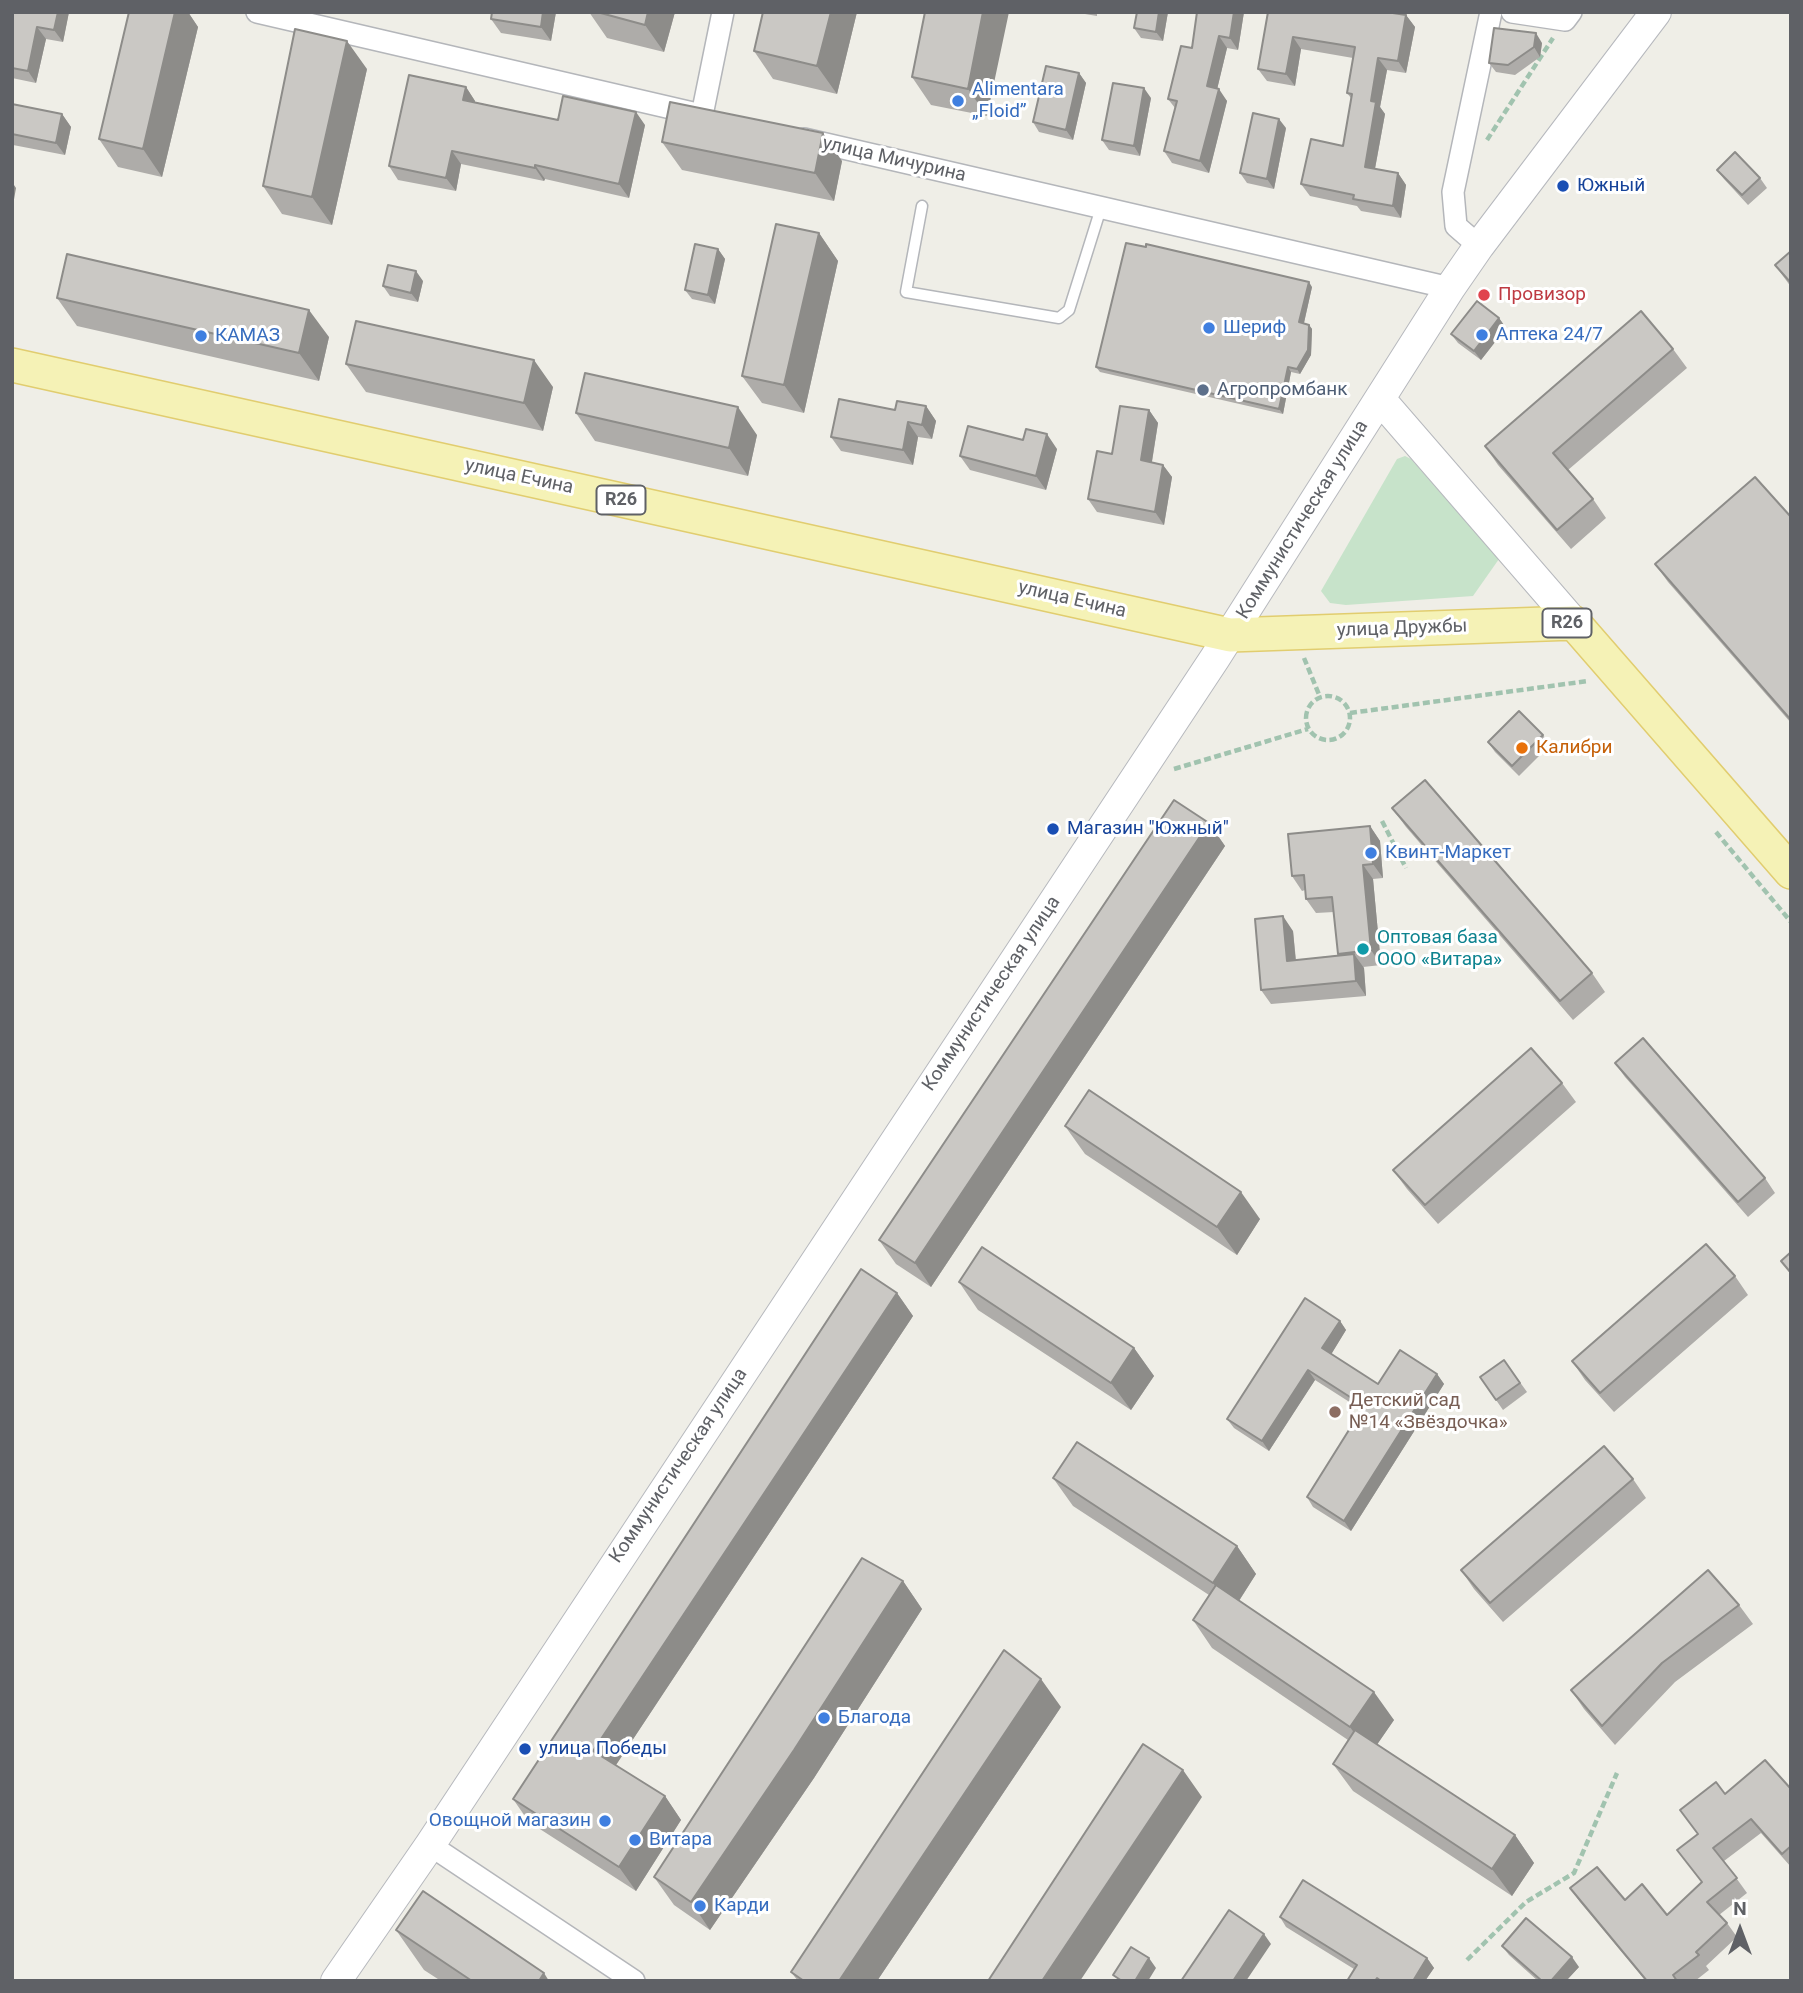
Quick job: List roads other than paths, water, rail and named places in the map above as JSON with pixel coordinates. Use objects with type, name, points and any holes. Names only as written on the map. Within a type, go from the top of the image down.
[{"type":"main road","name":"Коммунистическая улица","points":[[336,1981],[430,1845],[1230,635],[1450,288],[1656,12]]},
{"type":"main road","name":"улица Ечина","points":[[12,365],[1230,635]]},
{"type":"main road","points":[[1380,399],[1574,623]]},
{"type":"main road","name":"улица Дружбы","points":[[1230,635],[1574,623]]},
{"type":"main road","name":"R26","points":[[1574,623],[1791,872]]},
{"type":"street","points":[[257,12],[728,121]]},
{"type":"street","points":[[702,115],[723,12]]},
{"type":"street","points":[[1479,246],[1456,226],[1453,192],[1491,12]]},
{"type":"street","points":[[1511,12],[1568,16]]},
{"type":"street","name":"улица Мичурина","points":[[781,134],[1450,288]]},
{"type":"street","points":[[430,1845],[634,1981]]},
{"type":"lane","points":[[922,206],[906,292],[1059,318],[1069,310],[1101,208]]},
{"type":"place","name":"Alimentara „Floid”","points":[[958,101]]},
{"type":"place","name":"Южный","points":[[1563,186]]},
{"type":"place","name":"Провизор","points":[[1484,295]]},
{"type":"place","name":"Шериф","points":[[1209,328]]},
{"type":"place","name":"Аптека 24/7","points":[[1482,335]]},
{"type":"place","name":"КАМАЗ","points":[[201,336]]},
{"type":"place","name":"Агропромбанк","points":[[1203,390]]},
{"type":"place","name":"Калибри","points":[[1522,748]]},
{"type":"place","name":"Магазин \"Южный\"","points":[[1053,829]]},
{"type":"place","name":"Квинт-Маркет","points":[[1371,853]]},
{"type":"place","name":"Оптовая база ООО «Витара»","points":[[1363,949]]},
{"type":"place","name":"Детский сад №14 «Звёздочка»","points":[[1335,1412]]},
{"type":"place","name":"Благода","points":[[824,1718]]},
{"type":"place","name":"улица Победы","points":[[525,1749]]},
{"type":"place","name":"Овощной магазин","points":[[605,1821]]},
{"type":"place","name":"Витара","points":[[635,1840]]},
{"type":"place","name":"Карди","points":[[700,1906]]}]
